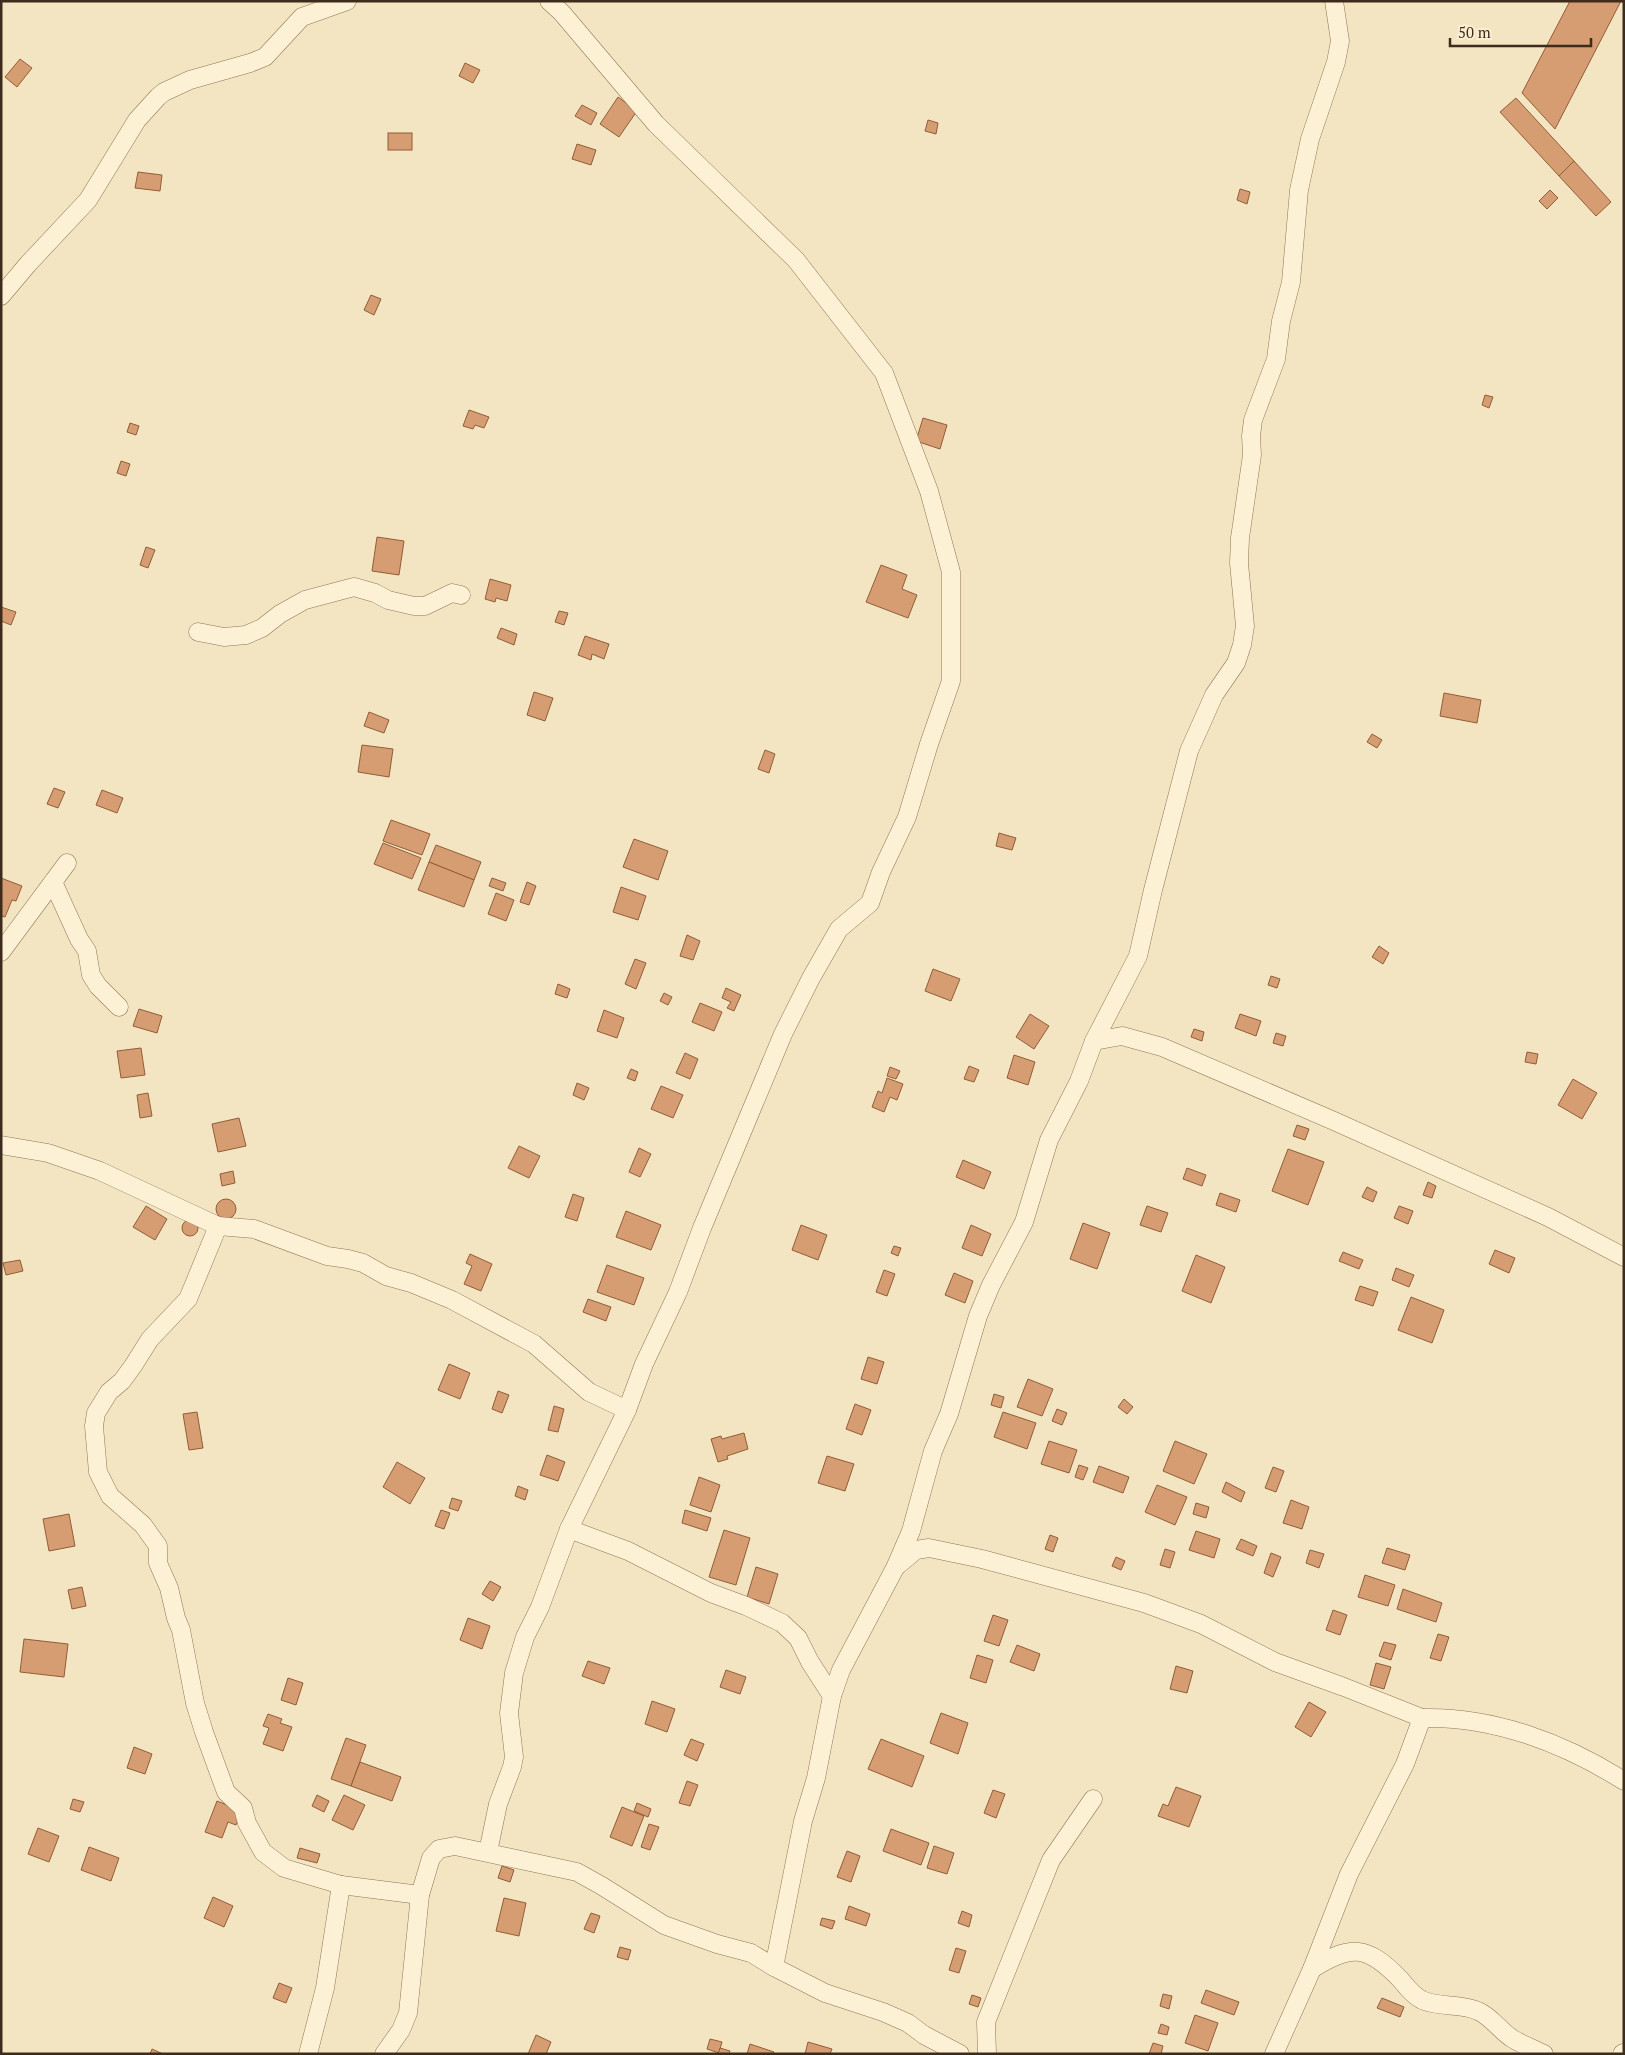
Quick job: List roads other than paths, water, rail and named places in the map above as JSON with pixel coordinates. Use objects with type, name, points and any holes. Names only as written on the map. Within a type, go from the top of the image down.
[{"type":"street","points":[[1,296],[88,200],[137,120],[158,97],[164,92],[190,80],[250,63],[265,56],[302,17],[347,1]]},
{"type":"street","points":[[488,1852],[498,1804],[514,1757],[509,1712],[514,1673],[526,1637],[540,1608],[569,1529],[627,1410],[644,1364],[678,1292],[702,1228],[783,1034],[839,928],[870,904],[881,872],[907,817],[929,744],[951,681],[951,572],[929,491],[884,373],[796,260],[656,124],[562,13],[549,1]]},
{"type":"street","points":[[774,1967],[803,1821],[816,1778],[832,1696],[841,1670],[895,1568],[911,1531],[933,1451],[949,1414],[978,1316],[991,1284],[1024,1222],[1050,1140],[1079,1081],[1094,1041],[1138,956],[1189,751],[1214,695],[1236,663],[1242,645],[1246,626],[1239,563],[1240,538],[1252,456],[1251,436],[1253,420],[1276,359],[1281,321],[1291,282],[1299,190],[1310,139],[1336,62],[1340,41],[1334,1]]},
{"type":"street","points":[[198,632],[224,637],[246,635],[262,628],[280,614],[305,600],[354,587],[375,593],[388,600],[414,606],[425,606],[452,593],[461,595]]},
{"type":"street","points":[[1,952],[67,863]]},
{"type":"street","points":[[53,882],[79,939],[87,951],[90,975],[119,1007]]},
{"type":"street","points":[[1094,1041],[1122,1036],[1162,1047],[1334,1121],[1548,1217],[1624,1257]]},
{"type":"street","points":[[1,1144],[48,1153],[100,1171],[218,1226],[254,1229],[326,1256],[363,1263],[370,1269],[386,1276],[411,1283],[452,1300],[534,1344],[589,1392],[627,1410]]},
{"type":"street","points":[[218,1226],[188,1299],[150,1339],[133,1366],[122,1381],[109,1392],[96,1413],[94,1426],[98,1472],[110,1496],[143,1525],[158,1546],[158,1563],[169,1588],[176,1618],[181,1630],[195,1704],[226,1792],[243,1808],[247,1823],[262,1852],[284,1868],[342,1885],[420,1895]]},
{"type":"street","points":[[569,1529],[628,1551],[711,1593],[746,1606],[782,1623],[798,1638],[810,1662],[832,1696]]},
{"type":"street","points":[[895,1568],[916,1550],[930,1548],[982,1560],[1144,1604],[1201,1624],[1275,1662],[1422,1718],[1444,1718],[1512,1729],[1592,1761],[1624,1780]]},
{"type":"street","points":[[1274,2054],[1312,1970],[1349,1874],[1405,1764],[1422,1718]]},
{"type":"street","points":[[987,2054],[986,2022],[1050,1860],[1093,1799]]},
{"type":"street","points":[[384,2054],[401,2030],[408,2013],[420,1895],[431,1858],[439,1849],[455,1846],[577,1872],[664,1924],[717,1944],[751,1952],[774,1967],[825,1993],[882,2012],[908,2023],[924,2035],[960,2054]]},
{"type":"street","points":[[308,2054],[325,1988],[342,1885]]},
{"type":"street","points":[[1312,1970],[1328,1959],[1348,1951],[1360,1952],[1382,1962],[1412,1994],[1423,2001],[1476,2009],[1513,2039],[1544,2054]]}]
